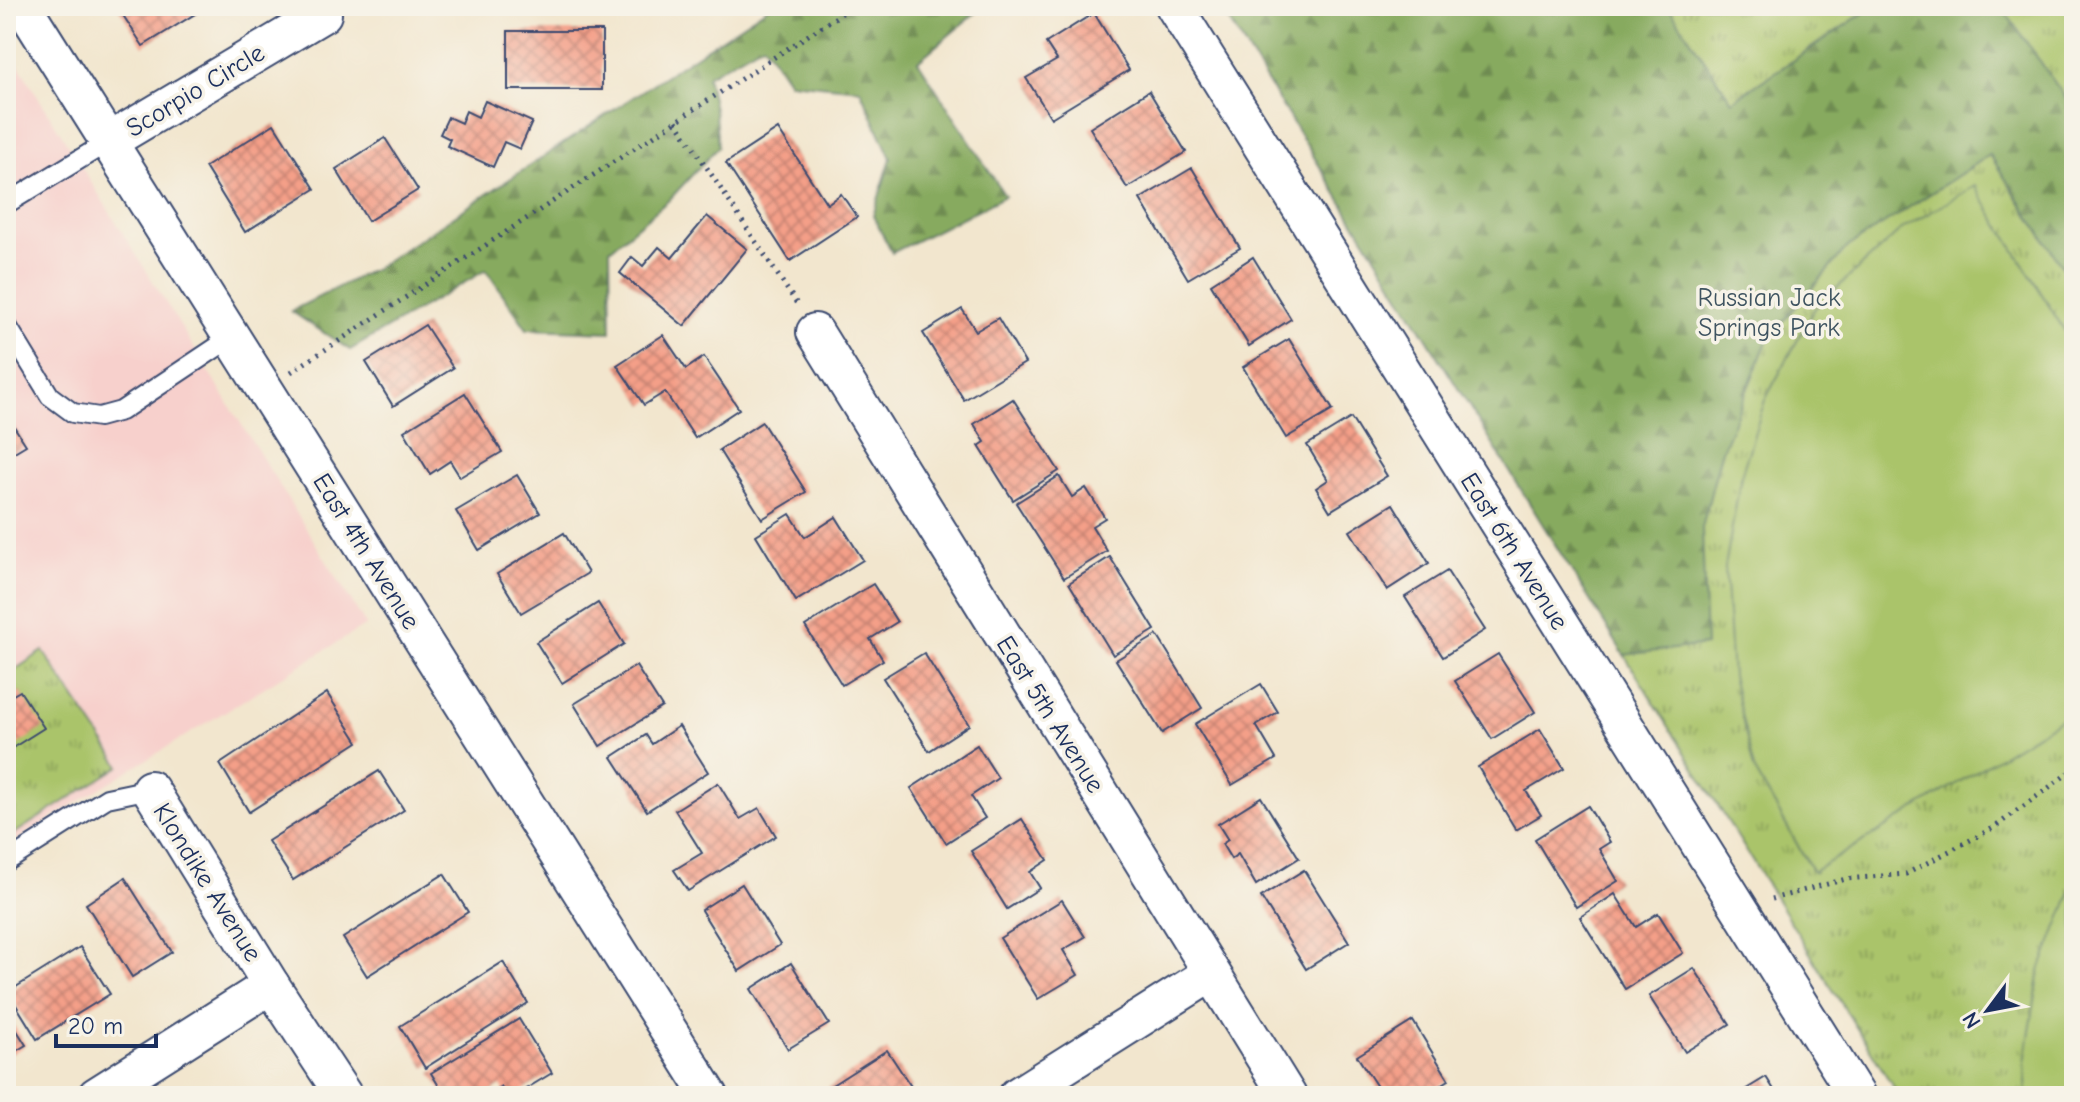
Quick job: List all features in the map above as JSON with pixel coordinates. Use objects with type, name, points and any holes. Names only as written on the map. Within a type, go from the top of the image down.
[{"type":"street","name":"East 4th Avenue","points":[[23,6],[710,1096]]},
{"type":"street","name":"East 6th Avenue","points":[[1174,6],[1857,1096]]},
{"type":"street","name":"Scorpio Circle","points":[[108,142],[323,14]]},
{"type":"street","name":"East 5th Avenue","points":[[815,332],[1288,1096]]},
{"type":"street","name":"Klondike Avenue","points":[[150,789],[271,985],[344,1096]]},
{"type":"street","points":[[1017,1096],[1210,974]]},
{"type":"street","points":[[96,1096],[271,985]]},
{"type":"lane","points":[[6,204],[108,142]]},
{"type":"lane","points":[[6,324],[50,396],[73,413],[99,417],[121,411],[232,337]]},
{"type":"lane","points":[[6,862],[107,798],[150,789]]},
{"type":"path","points":[[292,371],[853,6]]},
{"type":"path","points":[[676,121],[815,332]]},
{"type":"path","points":[[1769,900],[1846,879],[1906,874],[1995,827],[2074,769]]},
{"type":"shaded area","points":[[6,45],[366,625],[6,846]]},
{"type":"green space","points":[[770,6],[984,6],[918,61],[1005,196],[892,253],[873,216],[891,158],[860,89],[789,82],[763,44],[707,76],[718,147],[669,200],[610,249],[611,332],[527,329],[486,270],[350,350],[291,311],[376,268]]},
{"type":"green space","name":"Russian Jack Springs Park","points":[[1220,6],[2074,6],[2074,1096],[1899,1096]]},
{"type":"green space","points":[[1220,6],[1668,6],[1732,101],[1868,10],[1880,6],[2001,6],[2074,110],[2074,285],[1990,155],[1848,247],[1768,339],[1721,453],[1702,528],[1706,645],[1624,655]]},
{"type":"green space","points":[[1975,186],[2074,346],[2074,711],[1813,872],[1754,769],[1732,676],[1725,567],[1741,476],[1765,400],[1815,308],[1902,229]]},
{"type":"green space","points":[[43,651],[120,766],[6,839],[6,676]]},
{"type":"green space","points":[[2074,884],[2074,1096],[2027,1096],[2025,1062],[2040,970]]},
{"type":"building","points":[[117,6],[202,6],[203,9],[143,46]]},
{"type":"building","points":[[1094,13],[1129,70],[1051,118],[1026,78],[1057,60],[1046,43]]},
{"type":"building","points":[[508,31],[602,31],[602,90],[508,90]]},
{"type":"building","points":[[1149,91],[1186,152],[1127,188],[1090,128]]},
{"type":"building","points":[[485,101],[532,122],[520,149],[504,142],[493,167],[447,146],[450,139],[440,134],[448,117],[461,123],[466,111],[478,117]]},
{"type":"building","points":[[274,124],[315,189],[245,232],[205,167]]},
{"type":"building","points":[[778,129],[827,204],[841,194],[857,217],[790,261],[726,163]]},
{"type":"building","points":[[385,138],[418,190],[368,221],[336,169]]},
{"type":"building","points":[[1192,168],[1240,248],[1188,279],[1140,199]]},
{"type":"building","points":[[707,216],[747,249],[684,326],[620,273],[632,257],[643,266],[659,247],[672,258]]},
{"type":"building","points":[[1253,257],[1291,319],[1249,346],[1211,284]]},
{"type":"building","points":[[962,309],[976,331],[998,318],[1025,363],[964,400],[923,333]]},
{"type":"building","points":[[425,325],[453,368],[393,406],[366,362]]},
{"type":"building","points":[[663,335],[686,369],[704,357],[739,409],[695,438],[665,392],[644,405],[617,365]]},
{"type":"building","points":[[1289,339],[1333,410],[1286,438],[1243,367]]},
{"type":"building","points":[[465,393],[502,452],[460,477],[450,461],[430,474],[404,431]]},
{"type":"building","points":[[1013,399],[1059,471],[1013,500],[979,446],[985,442],[974,424]]},
{"type":"building","points":[[6,414],[26,445],[6,457]]},
{"type":"building","points":[[1351,418],[1387,476],[1330,511],[1316,488],[1328,480],[1307,445]]},
{"type":"building","points":[[762,422],[806,492],[762,519],[719,450]]},
{"type":"building","points":[[517,475],[540,513],[479,550],[456,511]]},
{"type":"building","points":[[1059,476],[1072,497],[1086,488],[1105,518],[1092,526],[1107,551],[1064,578],[1016,503]]},
{"type":"building","points":[[1393,504],[1429,563],[1387,590],[1350,531]]},
{"type":"building","points":[[790,514],[805,537],[836,517],[863,560],[796,601],[756,535]]},
{"type":"building","points":[[564,533],[588,573],[521,613],[497,574]]},
{"type":"building","points":[[1110,557],[1155,630],[1113,655],[1069,583]]},
{"type":"building","points":[[1447,571],[1485,630],[1443,657],[1405,597]]},
{"type":"building","points":[[873,584],[897,622],[870,639],[883,660],[842,685],[805,626]]},
{"type":"building","points":[[598,603],[624,644],[562,683],[536,642]]},
{"type":"building","points":[[1157,635],[1202,708],[1162,733],[1116,660]]},
{"type":"building","points":[[924,653],[969,725],[929,751],[883,678]]},
{"type":"building","points":[[1498,654],[1535,712],[1492,739],[1455,681]]},
{"type":"building","points":[[636,666],[662,707],[600,746],[574,704]]},
{"type":"building","points":[[1261,684],[1278,712],[1256,725],[1276,759],[1232,785],[1195,724]]},
{"type":"building","points":[[20,691],[44,728],[6,752],[6,699]]},
{"type":"building","points":[[327,693],[358,742],[249,812],[220,764]]},
{"type":"building","points":[[679,726],[708,772],[647,811],[612,757],[646,735],[652,744]]},
{"type":"building","points":[[1540,729],[1564,768],[1526,791],[1541,815],[1516,830],[1478,767]]},
{"type":"building","points":[[977,745],[998,778],[971,796],[985,818],[946,843],[911,788]]},
{"type":"building","points":[[379,771],[404,810],[293,880],[268,841]]},
{"type":"building","points":[[718,783],[740,819],[759,808],[776,836],[688,891],[674,870],[702,853],[675,810]]},
{"type":"building","points":[[1261,797],[1299,858],[1256,885],[1238,854],[1231,859],[1222,844],[1228,840],[1218,824]]},
{"type":"building","points":[[1588,806],[1610,842],[1599,849],[1618,881],[1576,907],[1535,839]]},
{"type":"building","points":[[1022,819],[1048,860],[1030,872],[1040,888],[1007,909],[971,851]]},
{"type":"building","points":[[1304,870],[1349,942],[1306,969],[1261,897]]},
{"type":"building","points":[[444,874],[468,912],[367,976],[343,938]]},
{"type":"building","points":[[125,878],[172,952],[132,977],[86,904]]},
{"type":"building","points":[[742,884],[780,945],[739,971],[701,910]]},
{"type":"building","points":[[1615,894],[1636,927],[1658,913],[1683,953],[1625,989],[1580,917]]},
{"type":"building","points":[[1062,900],[1085,937],[1063,950],[1078,975],[1038,999],[1000,938]]},
{"type":"building","points":[[80,947],[110,994],[37,1039],[8,992]]},
{"type":"building","points":[[503,962],[528,1003],[425,1068],[400,1026]]},
{"type":"building","points":[[791,963],[829,1024],[788,1049],[751,989]]},
{"type":"building","points":[[1694,968],[1730,1024],[1685,1052],[1649,996]]},
{"type":"building","points":[[6,1013],[26,1045],[6,1057]]},
{"type":"building","points":[[519,1019],[552,1073],[514,1096],[507,1096],[501,1086],[484,1096],[445,1096],[431,1073]]},
{"type":"building","points":[[1413,1021],[1449,1080],[1423,1096],[1408,1096],[1403,1089],[1392,1096],[1383,1096],[1357,1056]]},
{"type":"building","points":[[887,1050],[912,1088],[899,1096],[815,1096]]},
{"type":"building","points":[[1766,1077],[1778,1096],[1735,1096]]}]
